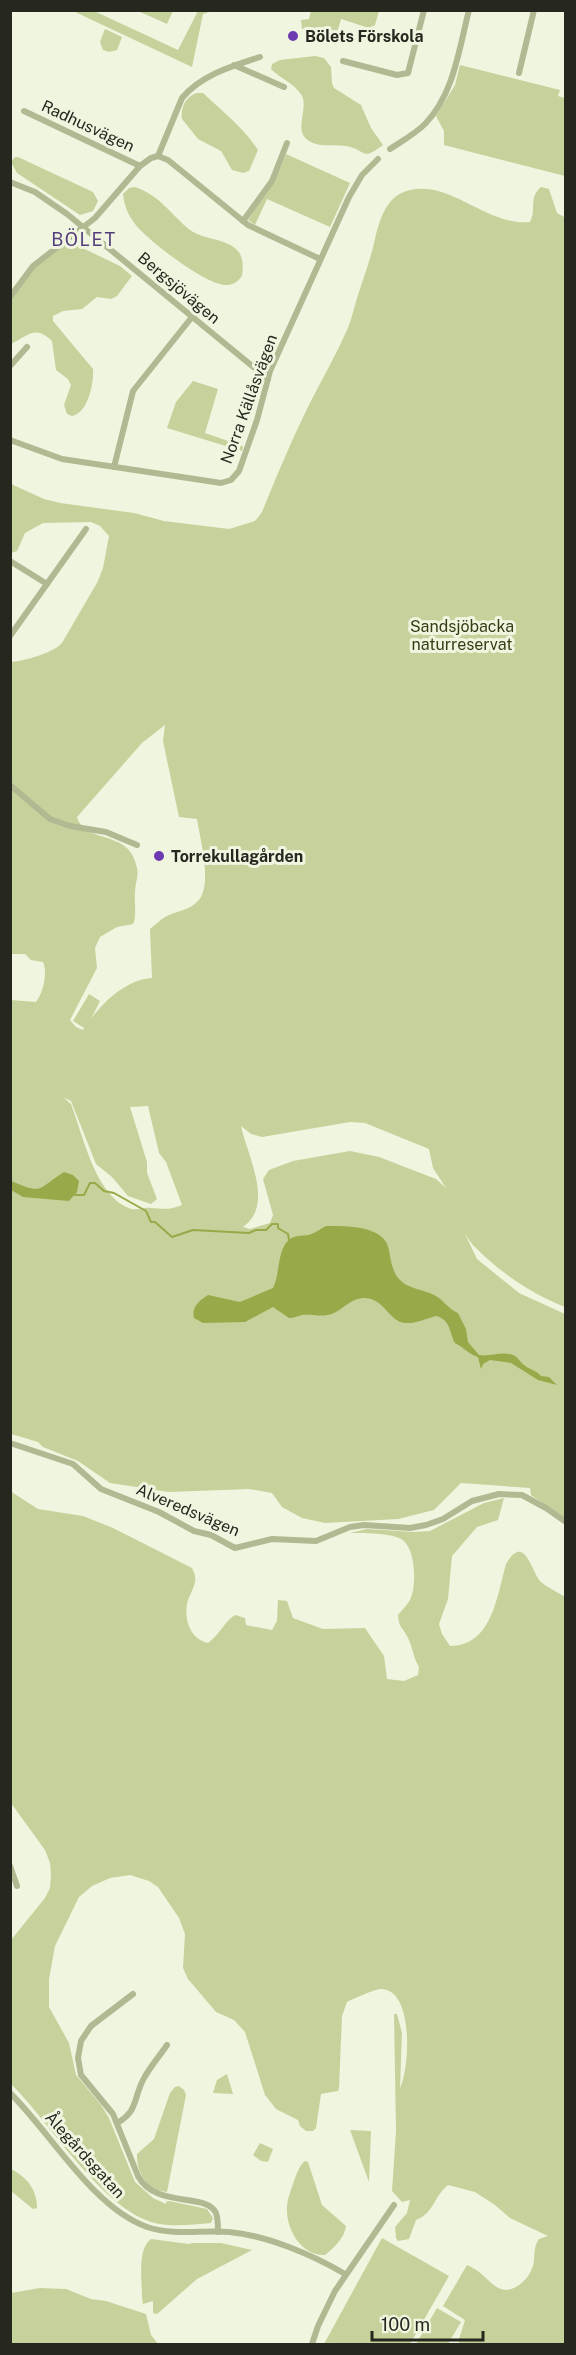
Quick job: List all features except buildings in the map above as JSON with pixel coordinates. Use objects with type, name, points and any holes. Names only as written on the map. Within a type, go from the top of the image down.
[{"type":"street","points":[[343,61],[397,75],[408,73],[424,10]]},
{"type":"street","points":[[390,149],[422,126],[442,101],[451,80],[469,10]]},
{"type":"street","points":[[519,72],[534,10]]},
{"type":"street","points":[[158,156],[182,98],[200,82],[233,65],[260,57]]},
{"type":"street","points":[[233,65],[284,87]]},
{"type":"street","name":"Radhusvägen","points":[[24,111],[140,166]]},
{"type":"street","points":[[243,221],[272,181],[287,143]]},
{"type":"street","points":[[10,297],[33,266],[85,227],[102,212],[140,166],[158,156],[168,160],[243,221],[320,259]]},
{"type":"street","name":"Norra Källåsvägen","points":[[10,440],[62,459],[221,483],[231,480],[239,471],[268,379],[320,259],[357,182],[378,159]]},
{"type":"street","name":"Bergsjövägen","points":[[10,182],[35,192],[85,227],[268,379]]},
{"type":"street","points":[[114,467],[133,392],[192,317]]},
{"type":"street","points":[[10,366],[27,347]]},
{"type":"street","points":[[10,636],[86,529]]},
{"type":"street","points":[[10,561],[47,584]]},
{"type":"street","points":[[10,785],[50,819],[70,826],[106,832],[137,845]]},
{"type":"street","name":"Alveredsvägen","points":[[10,1443],[73,1464],[101,1489],[159,1512],[194,1531],[211,1535],[235,1548],[272,1539],[316,1541],[350,1527],[364,1525],[410,1528],[426,1526],[472,1502],[499,1494],[522,1496],[546,1508],[566,1522]]},
{"type":"street","points":[[10,1866],[17,1886]]},
{"type":"street","name":"Ålegårdsgatan","points":[[133,1994],[91,2026],[84,2036],[78,2052],[81,2075],[111,2110],[143,2184],[157,2194],[210,2207],[216,2214],[218,2232]]},
{"type":"street","points":[[117,2123],[133,2109],[144,2079],[167,2045]]},
{"type":"street","name":"Ålegårdsgatan","points":[[10,2092],[97,2193],[123,2214],[146,2226],[172,2232],[243,2234],[324,2262],[345,2274]]},
{"type":"street","points":[[312,2344],[318,2326],[345,2274],[394,2205]]},
{"type":"green space","points":[[311,10],[379,11],[375,25],[369,28],[341,19],[334,43],[331,43],[330,29],[302,29],[301,20],[309,19]]},
{"type":"green space","points":[[73,11],[94,11],[178,50],[198,11],[212,11],[203,14],[192,67]]},
{"type":"green space","points":[[138,11],[173,11],[167,24]]},
{"type":"green space","points":[[105,29],[122,37],[117,50],[109,52],[103,50],[100,42]]},
{"type":"green space","points":[[315,56],[324,58],[331,67],[334,88],[361,105],[371,128],[383,145],[376,150],[367,154],[346,146],[317,144],[306,139],[302,127],[304,105],[300,93],[271,69],[272,64],[280,60]]},
{"type":"green space","points":[[460,65],[560,90],[558,96],[565,98],[565,176],[444,145],[444,131],[436,116],[455,85]]},
{"type":"green space","points":[[197,93],[203,93],[225,113],[258,150],[249,171],[243,173],[232,170],[221,151],[198,139],[182,119],[185,103]]},
{"type":"green space","points":[[286,154],[350,183],[330,227],[267,199],[255,225],[248,220],[279,171]]},
{"type":"green space","points":[[15,157],[93,192],[98,201],[93,211],[80,215],[17,173],[11,162]]},
{"type":"green space","points":[[135,187],[159,200],[190,230],[227,243],[237,250],[241,256],[242,276],[232,284],[218,284],[192,271],[151,240],[135,224],[125,206],[123,194],[129,188]]},
{"type":"green space","name":"Sandsjöbacka naturreservat","points":[[541,187],[549,189],[557,213],[566,218],[565,1307],[541,1296],[507,1275],[474,1246],[465,1234],[477,1259],[519,1293],[565,1314],[565,1518],[531,1495],[530,1488],[461,1483],[434,1510],[398,1519],[325,1523],[302,1518],[282,1507],[272,1493],[249,1489],[169,1492],[110,1483],[78,1461],[43,1447],[38,1442],[11,1434],[10,1135],[15,1124],[11,1132],[11,1000],[36,1002],[43,988],[45,972],[43,962],[31,960],[25,954],[11,954],[11,662],[45,653],[62,643],[98,581],[109,536],[100,526],[91,522],[43,523],[25,533],[17,551],[11,553],[11,484],[44,499],[60,503],[134,513],[164,521],[229,529],[255,521],[262,512],[297,430],[347,330],[379,223],[390,202],[410,190],[425,189],[455,197],[499,217],[530,222],[537,191]],"holes":[[[165,725],[163,741],[179,817],[197,819],[205,884],[198,901],[186,909],[165,917],[150,929],[152,978],[126,986],[103,1005],[91,1019],[100,1001],[89,994],[73,1021],[84,1028],[83,1030],[76,1027],[70,1020],[97,968],[95,948],[100,937],[117,927],[133,924],[137,871],[133,855],[126,847],[89,831],[82,826],[77,817],[142,743]],[[63,1097],[71,1101],[96,1164],[112,1177],[128,1196],[151,1204],[157,1199],[147,1173],[147,1162],[130,1107],[148,1106],[159,1153],[166,1162],[182,1205],[167,1209],[132,1209],[120,1203],[109,1193],[92,1164],[71,1104]],[[350,1122],[365,1123],[429,1149],[433,1168],[446,1188],[436,1179],[379,1157],[350,1151],[293,1161],[269,1170],[263,1179],[273,1215],[270,1223],[250,1229],[243,1227],[252,1218],[257,1206],[258,1193],[253,1165],[241,1126],[251,1134],[262,1137]]]},
{"type":"green space","points":[[65,242],[70,242],[120,266],[132,276],[117,296],[111,299],[97,297],[82,309],[63,311],[53,316],[53,321],[93,369],[91,389],[86,404],[78,414],[72,416],[67,414],[64,405],[71,385],[68,379],[56,370],[52,341],[40,333],[35,333],[26,335],[11,344],[11,294],[28,269]]},
{"type":"green space","points":[[193,381],[218,389],[205,433],[243,446],[242,451],[167,428],[176,402]]},
{"type":"green space","points":[[10,1491],[38,1509],[83,1516],[113,1528],[192,1568],[195,1580],[186,1613],[192,1632],[201,1641],[208,1643],[235,1615],[245,1618],[246,1625],[272,1630],[277,1621],[278,1600],[287,1601],[293,1618],[323,1629],[365,1628],[384,1656],[387,1679],[404,1681],[418,1675],[419,1667],[408,1638],[400,1626],[398,1615],[409,1602],[414,1586],[414,1567],[410,1550],[406,1543],[396,1537],[350,1533],[367,1529],[430,1531],[484,1503],[504,1498],[498,1520],[477,1527],[452,1556],[448,1599],[439,1624],[450,1646],[464,1644],[475,1638],[490,1617],[506,1564],[518,1552],[527,1557],[541,1582],[565,1597],[565,2344],[459,2344],[465,2320],[443,2306],[467,2265],[501,2289],[512,2289],[519,2285],[532,2269],[539,2239],[548,2236],[510,2218],[475,2192],[448,2185],[427,2213],[416,2220],[409,2239],[398,2241],[396,2238],[395,2227],[407,2213],[410,2200],[402,2202],[392,2191],[396,2131],[394,2014],[397,2014],[402,2033],[400,2088],[406,2064],[407,2031],[399,2002],[392,1992],[378,1989],[347,2002],[342,2016],[339,2088],[338,2091],[321,2094],[316,2128],[313,2131],[306,2131],[300,2126],[298,2120],[276,2109],[265,2095],[245,2032],[234,2020],[216,2012],[188,1979],[183,1968],[185,1934],[179,1918],[158,1887],[149,1881],[130,1875],[110,1878],[92,1886],[79,1897],[55,1946],[49,1979],[49,2007],[69,2043],[76,2075],[109,2118],[135,2182],[153,2198],[166,2204],[169,2201],[207,2209],[213,2218],[211,2223],[160,2224],[140,2217],[119,2204],[80,2165],[11,2084],[11,1940],[45,1898],[50,1888],[51,1875],[50,1863],[45,1850],[11,1803]]},
{"type":"green space","points":[[227,2074],[233,2094],[213,2093],[217,2080]]},
{"type":"green space","points":[[179,2086],[186,2095],[167,2192],[160,2191],[144,2180],[137,2161],[137,2154],[154,2139],[170,2093]]},
{"type":"green space","points":[[350,2130],[371,2131],[369,2182]]},
{"type":"green space","points":[[260,2143],[273,2149],[268,2162],[261,2161],[253,2155]]},
{"type":"green space","points":[[305,2161],[308,2162],[322,2205],[346,2226],[341,2238],[325,2255],[316,2254],[302,2246],[292,2232],[287,2216],[289,2194],[298,2170]]},
{"type":"green space","points":[[11,2169],[30,2185],[37,2201],[37,2208],[33,2209],[11,2191]]},
{"type":"green space","points":[[382,2238],[449,2276],[410,2344],[324,2344]]},
{"type":"green space","points":[[151,2239],[189,2244],[221,2243],[252,2250],[197,2279],[157,2314],[153,2313],[153,2301],[143,2304],[142,2298],[142,2258]]},
{"type":"green space","points":[[40,2288],[66,2289],[91,2299],[106,2301],[146,2314],[151,2335],[158,2344],[11,2344],[11,2293]]},
{"type":"green space","points":[[437,2308],[461,2322],[448,2344],[416,2344]]},
{"type":"shaded area","points":[[64,1172],[73,1175],[79,1181],[77,1192],[69,1201],[23,1197],[11,1190],[11,1181],[35,1189],[44,1186]]},
{"type":"shaded area","points":[[326,1226],[344,1226],[373,1231],[386,1242],[397,1277],[407,1285],[437,1297],[458,1313],[466,1329],[468,1342],[479,1355],[513,1355],[526,1367],[541,1376],[549,1377],[557,1385],[538,1380],[511,1363],[490,1360],[483,1364],[481,1369],[478,1357],[455,1343],[442,1318],[437,1316],[414,1323],[399,1322],[376,1301],[370,1299],[355,1300],[334,1313],[326,1315],[302,1315],[289,1318],[273,1307],[245,1322],[203,1323],[194,1318],[195,1307],[208,1295],[240,1302],[273,1288],[282,1252],[288,1241],[296,1236],[312,1234]]},
{"type":"waterway","points":[[75,1195],[84,1195],[90,1183],[95,1183],[104,1191],[114,1193],[146,1211],[151,1222],[155,1222],[172,1237],[193,1230],[249,1233],[266,1230],[272,1224],[278,1224],[278,1228],[288,1234],[289,1240]]},
{"type":"place","name":"Bölets Förskola","points":[[293,36]]},
{"type":"place","name":"Torrekullagården","points":[[159,856]]},
{"type":"district","name":"BÖLET","points":[[84,239]]}]
